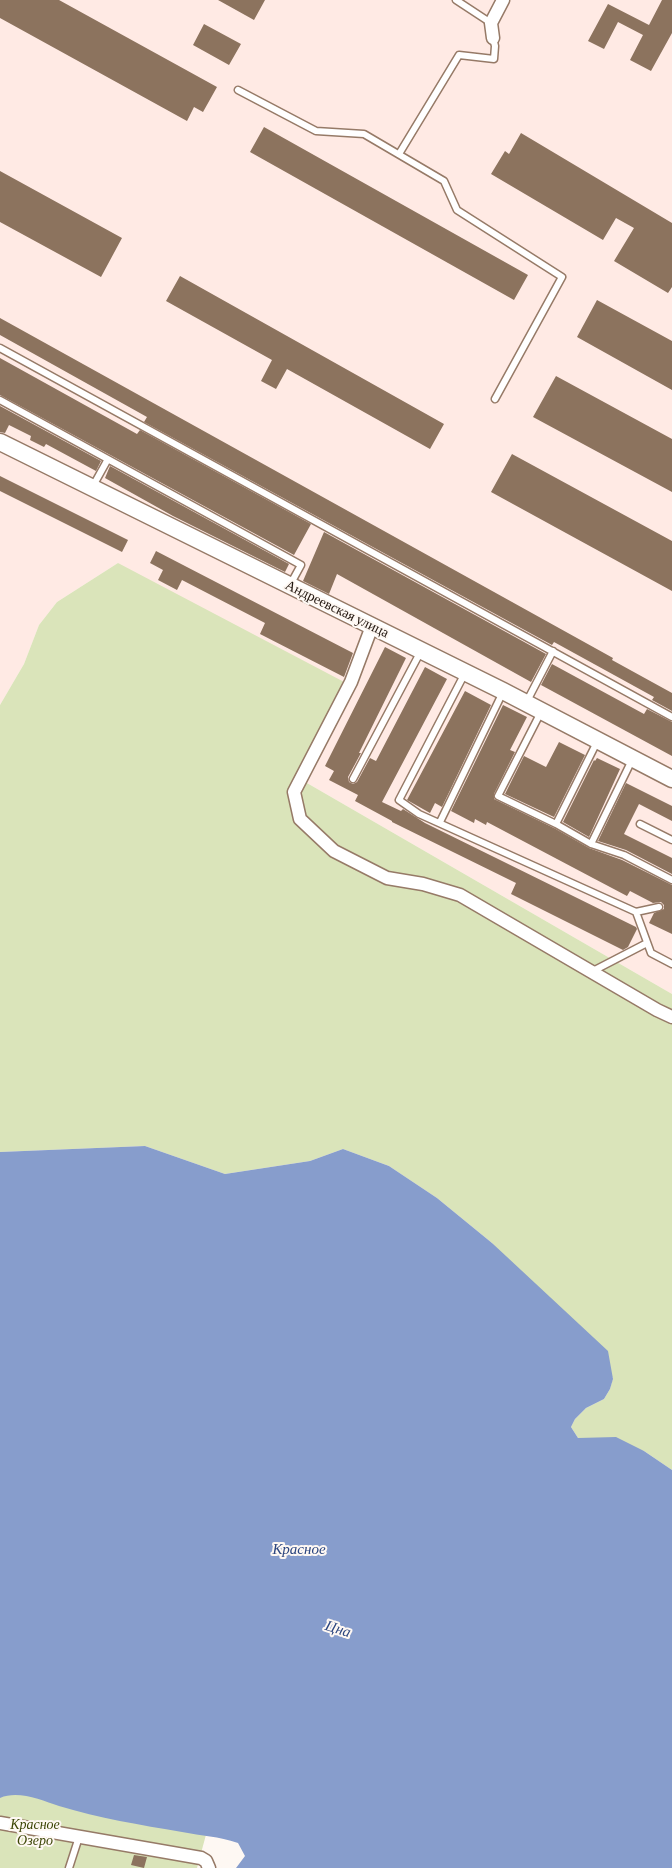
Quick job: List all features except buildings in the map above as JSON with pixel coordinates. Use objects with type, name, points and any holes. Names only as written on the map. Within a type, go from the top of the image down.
[{"type":"street","points":[[493,38],[491,23],[504,0]]},
{"type":"street","name":"Андреевская улица","points":[[0,442],[503,691],[672,779]]},
{"type":"street","points":[[372,626],[351,682],[294,792],[300,820],[334,851],[387,878],[423,884],[460,895],[672,1017]]},
{"type":"street","points":[[0,1823],[201,1858],[206,1861],[209,1868]]},
{"type":"lane","points":[[456,0],[491,23]]},
{"type":"lane","points":[[399,154],[459,55],[494,59],[495,46],[493,38]]},
{"type":"lane","points":[[238,90],[316,131],[364,134],[399,154],[444,181],[457,210],[562,277],[494,399]]},
{"type":"lane","points":[[0,348],[672,716]]},
{"type":"lane","points":[[0,400],[301,565],[290,586]]},
{"type":"lane","points":[[93,487],[108,459]]},
{"type":"lane","points":[[353,780],[421,651]]},
{"type":"lane","points":[[526,703],[553,651]]},
{"type":"lane","points":[[465,673],[399,800],[419,814],[636,912],[659,907]]},
{"type":"lane","points":[[440,822],[503,691]]},
{"type":"lane","points":[[541,711],[498,796],[556,824],[591,844],[624,855],[672,880]]},
{"type":"lane","points":[[556,824],[598,740]]},
{"type":"lane","points":[[591,844],[632,758]]},
{"type":"lane","points":[[640,824],[672,840]]},
{"type":"lane","points":[[636,912],[651,953],[672,964]]},
{"type":"lane","points":[[591,972],[647,943]]},
{"type":"lane","points":[[69,1868],[79,1837]]},
{"type":"shaded area","points":[[0,0],[672,0],[672,994],[300,779],[118,563],[57,602],[39,625],[24,664],[0,705]]},
{"type":"green space","points":[[118,563],[346,683],[300,779],[672,994],[672,1470],[644,1451],[578,1438],[571,1427],[575,1419],[586,1408],[604,1399],[610,1389],[613,1378],[492,1243],[437,1198],[389,1166],[343,1149],[310,1161],[225,1174],[145,1146],[0,1152],[0,705],[24,664],[39,625],[57,602]]},
{"type":"green space","name":"Красное Озеро","points":[[0,1790],[207,1831],[197,1868],[0,1868]]},
{"type":"water","name":"Красное","points":[[145,1146],[225,1174],[310,1161],[343,1149],[389,1166],[437,1198],[492,1243],[608,1351],[613,1379],[610,1389],[604,1399],[586,1408],[575,1419],[571,1427],[578,1438],[616,1437],[644,1451],[672,1470],[672,1868],[236,1868],[245,1856],[238,1843],[217,1837],[104,1818],[22,1795],[0,1798],[0,1152]]},
{"type":"water label","name":"Цна","points":[[338,1629]]}]
